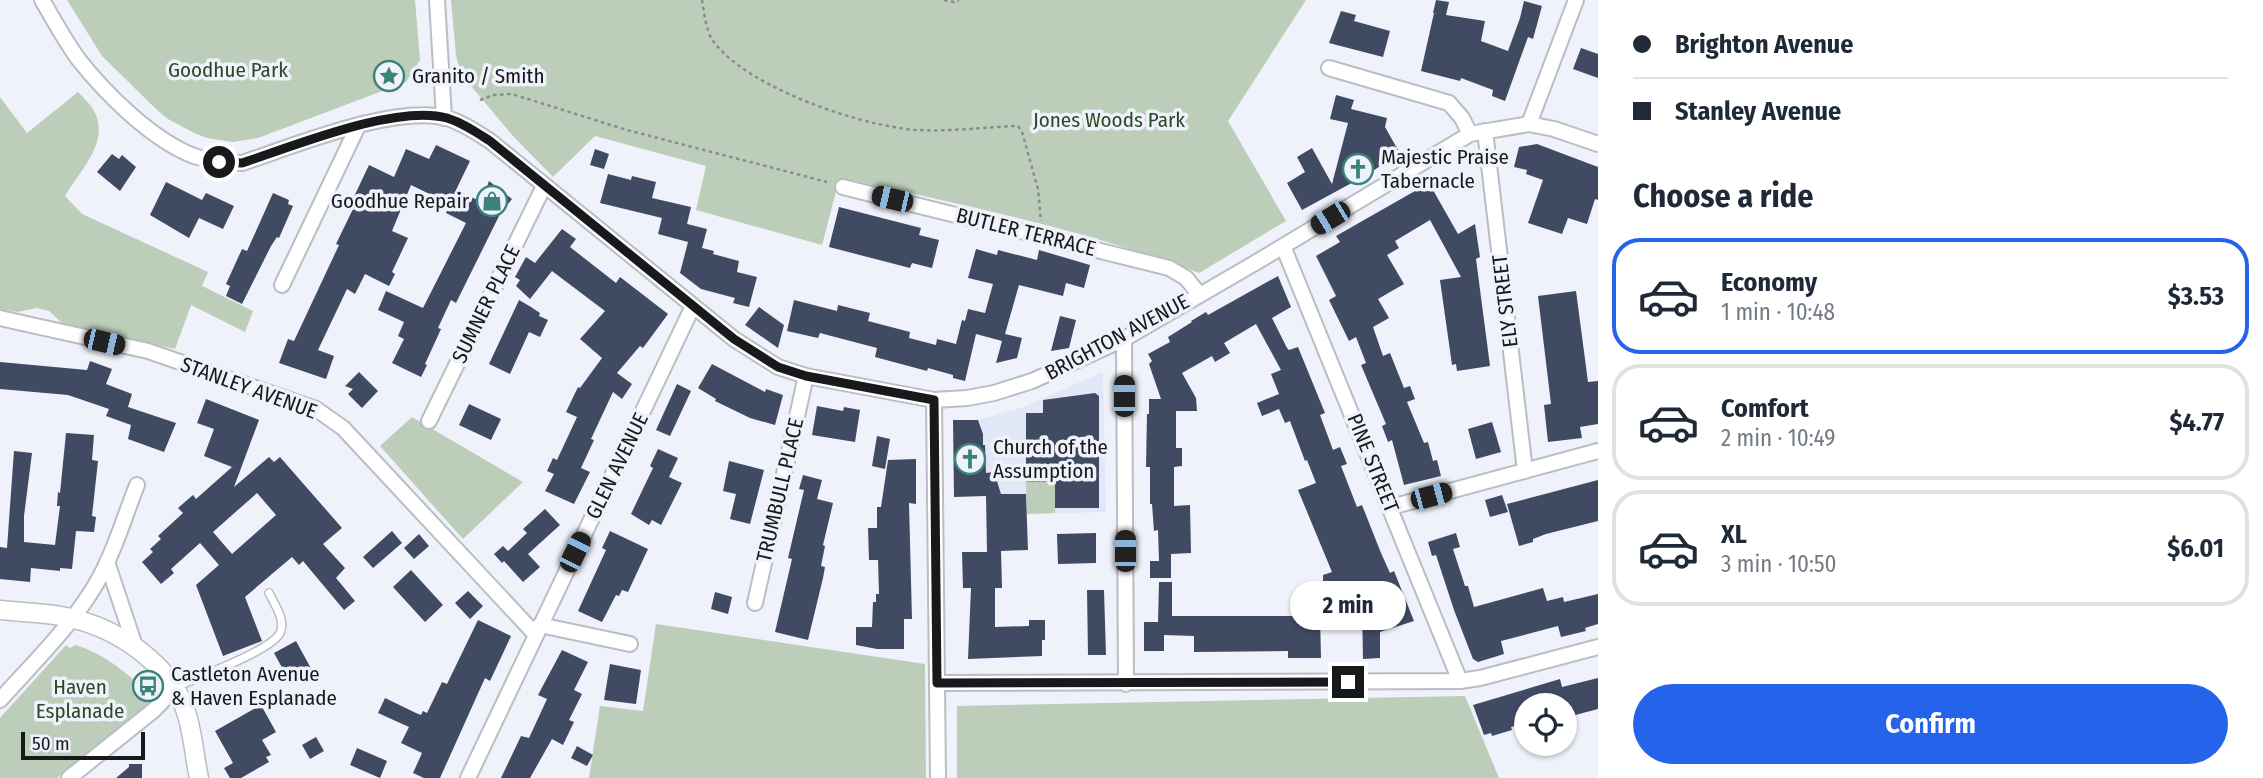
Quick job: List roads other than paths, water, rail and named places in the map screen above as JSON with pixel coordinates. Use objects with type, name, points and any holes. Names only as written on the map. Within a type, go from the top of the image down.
[{"type":"street","name":"BRIGHTON AVENUE","points":[[41,0],[78,58],[100,83],[159,137],[197,157],[242,163],[390,118],[421,115],[444,118],[464,125],[490,141],[734,339],[778,367],[806,376],[934,400],[981,396],[1032,381],[1124,339],[1470,134],[1529,124],[1554,129],[1598,144]]},
{"type":"street","points":[[437,0],[444,118]]},
{"type":"street","points":[[1529,124],[1576,0]]},
{"type":"street","points":[[1329,68],[1449,103],[1462,118],[1470,134]]},
{"type":"street","points":[[282,285],[358,126]]},
{"type":"street","name":"ELY STREET","points":[[1485,131],[1525,471]]},
{"type":"street","name":"SUMNER PLACE","points":[[429,421],[544,187]]},
{"type":"street","name":"BUTLER TERRACE","points":[[843,187],[1169,268],[1186,278],[1199,294]]},
{"type":"street","name":"PINE STREET","points":[[1283,246],[1460,681]]},
{"type":"street","name":"GLEN AVENUE","points":[[468,778],[694,306]]},
{"type":"street","name":"STANLEY AVENUE","points":[[0,318],[148,351],[316,409],[342,428],[538,630]]},
{"type":"street","points":[[1124,339],[1126,684]]},
{"type":"street","name":"TRUMBULL PLACE","points":[[755,603],[806,376]]},
{"type":"street","points":[[934,400],[938,778]]},
{"type":"street","points":[[1391,508],[1598,451]]},
{"type":"street","points":[[0,700],[93,589],[107,562],[137,485]]},
{"type":"street","points":[[107,562],[136,649]]},
{"type":"street","points":[[0,610],[71,618],[107,631],[154,664],[174,689],[187,715],[199,778]]},
{"type":"street","points":[[538,630],[630,644]]},
{"type":"street","points":[[937,683],[1460,681],[1598,647]]},
{"type":"street","points":[[69,778],[154,710],[174,689]]},
{"type":"lane","points":[[174,689],[274,640],[280,633],[282,621],[270,593]]},
{"type":"place","name":"Granito / Smith","points":[[389,76]]},
{"type":"place","name":"Majestic Praise Tabernacle","points":[[1358,169]]},
{"type":"place","name":"Goodhue Repair","points":[[492,201]]},
{"type":"place","name":"Church of the Assumption","points":[[970,459]]},
{"type":"place","name":"Castleton Avenue & Haven Esplanade","points":[[148,686]]},
{"type":"park label","name":"Goodhue Park","points":[[228,70]]},
{"type":"park label","name":"Jones Woods Park","points":[[1109,120]]},
{"type":"park label","name":"Haven Esplanade","points":[[80,699]]}]
